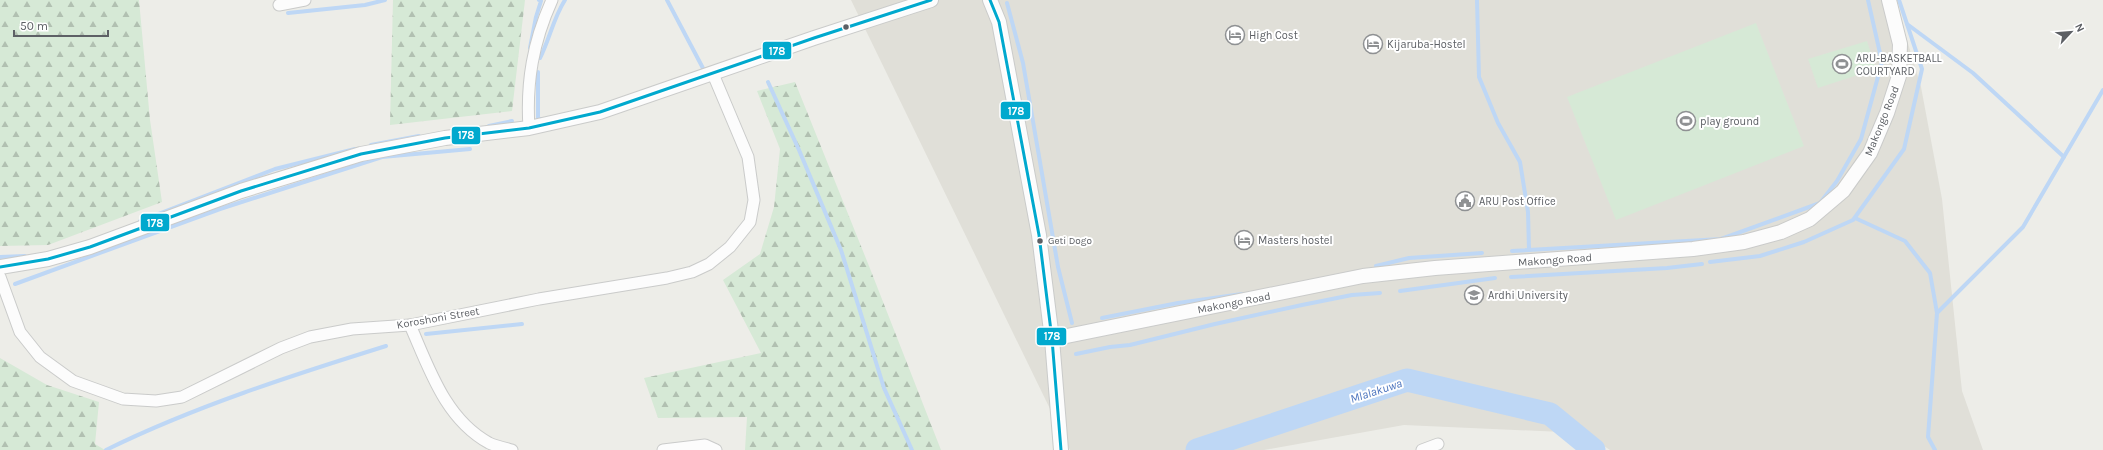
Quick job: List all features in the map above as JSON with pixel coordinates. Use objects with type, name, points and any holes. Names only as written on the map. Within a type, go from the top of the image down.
[{"type":"street","points":[[279,5],[305,0]]},
{"type":"street","points":[[529,128],[530,70],[546,13],[552,0]]},
{"type":"street","points":[[0,268],[48,259],[90,247],[247,189],[361,154],[445,138],[529,128],[600,112],[814,38],[931,0]]},
{"type":"street","points":[[990,0],[999,22],[1023,141],[1039,235],[1052,339],[1061,450]]},
{"type":"street","name":"Makongo Road","points":[[1052,339],[1363,276],[1435,268],[1693,249],[1744,242],[1781,232],[1810,219],[1843,191],[1870,153],[1887,113],[1899,76],[1900,44],[1889,0]]},
{"type":"street","name":"Koroshoni Street","points":[[0,277],[20,332],[40,357],[73,381],[123,399],[156,401],[182,397],[281,348],[310,337],[352,329],[410,325],[539,299],[667,278],[692,272],[709,264],[730,247],[750,222],[754,200],[748,157],[713,74]]},
{"type":"street","points":[[410,325],[442,394],[448,405],[466,428],[490,443],[512,450]]},
{"type":"street","points":[[1422,450],[1438,444]]},
{"type":"street","points":[[663,450],[698,445],[712,447],[716,450]]},
{"type":"shaded area","name":"Ardhi University","points":[[851,0],[1895,0],[1921,87],[1942,199],[1962,391],[1983,450],[1610,450],[1585,433],[1404,425],[1264,450],[1070,450]]},
{"type":"green space","points":[[0,0],[139,0],[150,120],[162,202],[48,245],[0,246]]},
{"type":"green space","points":[[393,0],[525,0],[512,111],[390,125]]},
{"type":"green space","name":"play ground","points":[[1756,23],[1804,146],[1616,220],[1567,97]]},
{"type":"green space","name":"ARU-BASKETBALL COURTYARD","points":[[1867,41],[1876,69],[1818,88],[1808,59]]},
{"type":"green space","points":[[795,82],[941,450],[745,450],[747,417],[658,418],[644,378],[761,353],[723,280],[760,254],[774,207],[780,149],[757,91]]},
{"type":"green space","points":[[0,358],[47,385],[99,402],[95,444],[105,450],[0,450]]},
{"type":"waterway","points":[[288,13],[365,5],[385,0]]},
{"type":"waterway","points":[[530,48],[536,17],[541,1],[539,0]]},
{"type":"waterway","points":[[540,58],[557,14],[565,0]]},
{"type":"waterway","points":[[667,0],[705,72]]},
{"type":"waterway","points":[[1477,0],[1479,77],[1498,123],[1520,162],[1528,212],[1529,250]]},
{"type":"waterway","points":[[1512,251],[1721,239],[1820,203],[1837,181],[1861,139],[1882,62],[1868,0]]},
{"type":"waterway","points":[[1710,262],[1760,256],[1804,242],[1853,220],[1904,149],[1922,69],[1899,0]]},
{"type":"waterway","points":[[1007,3],[1023,63],[1058,267],[1072,323]]},
{"type":"waterway","points":[[1907,24],[1973,73],[2064,157]]},
{"type":"waterway","points":[[538,72],[538,120],[541,119]]},
{"type":"waterway","points":[[768,82],[799,150],[841,250],[884,388],[912,450]]},
{"type":"waterway","points":[[1935,450],[1928,437],[1937,313],[2023,227],[2103,90]]},
{"type":"waterway","points":[[489,126],[512,121]]},
{"type":"waterway","points":[[371,145],[419,136]]},
{"type":"waterway","points":[[140,221],[275,169],[355,149]]},
{"type":"waterway","points":[[15,284],[220,209],[382,157],[470,149]]},
{"type":"waterway","points":[[1855,218],[1905,241],[1930,273],[1937,313]]},
{"type":"waterway","points":[[1376,266],[1409,258],[1482,253]]},
{"type":"waterway","points":[[0,257],[25,256]]},
{"type":"waterway","points":[[1511,277],[1667,268],[1702,264]]},
{"type":"waterway","points":[[1400,291],[1495,278]]},
{"type":"waterway","points":[[1076,354],[1110,347],[1130,345],[1215,324],[1302,305],[1352,295],[1380,293]]},
{"type":"waterway","points":[[1102,318],[1178,303],[1242,294]]},
{"type":"waterway","points":[[426,334],[522,324]]},
{"type":"waterway","points":[[106,450],[139,434],[208,406],[279,380],[386,346]]},
{"type":"waterway","name":"Mlalakuwa","points":[[1197,450],[1407,380],[1550,414],[1594,450]]},
{"type":"transit line","name":"178","points":[[0,267],[48,259],[90,247],[241,191],[361,154],[445,138],[529,128],[600,112],[814,38],[931,0]]},
{"type":"transit line","name":"178","points":[[990,0],[999,22],[1039,235],[1052,339],[1061,450]]},
{"type":"place","name":"High Cost","points":[[1235,35]]},
{"type":"place","name":"Kijaruba-Hostel","points":[[1373,44]]},
{"type":"place","name":"ARU-BASKETBALL COURTYARD","points":[[1842,64]]},
{"type":"place","name":"play ground","points":[[1686,121]]},
{"type":"place","name":"ARU Post Office","points":[[1465,201]]},
{"type":"place","name":"Masters hostel","points":[[1244,240]]},
{"type":"place","name":"Geti Dogo","points":[[1040,241]]},
{"type":"place","name":"Ardhi University","points":[[1474,295]]}]
